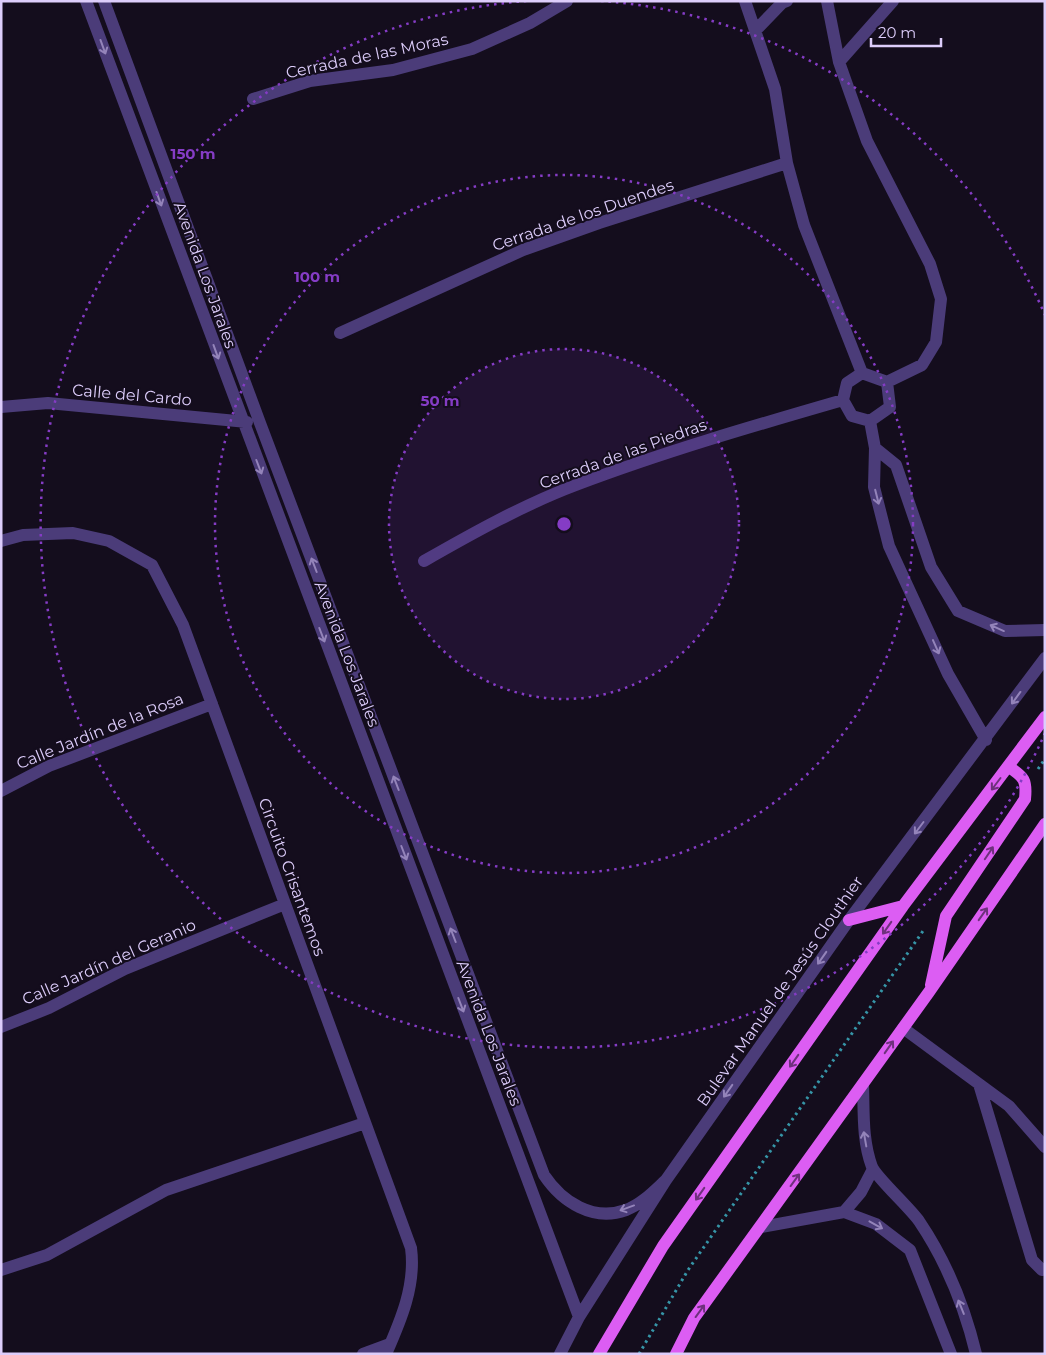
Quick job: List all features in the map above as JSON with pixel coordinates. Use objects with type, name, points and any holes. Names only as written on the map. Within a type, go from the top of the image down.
[{"type":"main road","points":[[598,1354],[663,1246],[903,906],[1009,767],[1045,716]]},
{"type":"main road","points":[[929,992],[946,916],[1025,799],[1027,785],[1021,775],[1009,767]]},
{"type":"main road","points":[[676,1354],[694,1318],[929,992],[1045,824]]},
{"type":"main road","points":[[849,920],[903,906]]},
{"type":"street","name":"Avenida Los Jarales","points":[[86,1],[579,1317]]},
{"type":"street","name":"Avenida Los Jarales","points":[[104,1],[260,423],[544,1175],[564,1199],[576,1206],[596,1212],[626,1210],[642,1202],[666,1180]]},
{"type":"street","name":"Cerrada de las Moras","points":[[253,99],[310,81],[393,70],[472,50],[530,22],[567,1]]},
{"type":"street","points":[[745,1],[775,89],[787,163],[804,225],[862,373],[887,382],[922,365],[936,342],[941,299],[930,264],[903,214],[868,141],[839,62],[828,1]]},
{"type":"street","points":[[755,31],[787,1]]},
{"type":"street","points":[[839,62],[893,1]]},
{"type":"street","name":"Cerrada de los Duendes","points":[[340,333],[523,250],[599,223],[787,163]]},
{"type":"street","points":[[862,373],[847,383],[843,400],[852,416],[870,422]]},
{"type":"street","points":[[870,422],[890,406],[887,382]]},
{"type":"street","name":"Cerrada de las Piedras","points":[[424,561],[489,524],[574,486],[701,441],[843,400]]},
{"type":"street","name":"Calle del Cardo","points":[[1,407],[48,403],[260,423]]},
{"type":"street","points":[[870,422],[875,448],[874,487],[889,546],[948,674],[986,740]]},
{"type":"street","points":[[875,448],[896,464],[930,566],[958,611],[1005,631],[1045,630]]},
{"type":"street","name":"Circuito Crisantemos","points":[[1,541],[23,535],[73,533],[109,541],[152,566],[183,625],[411,1248],[413,1268],[410,1288],[388,1349]]},
{"type":"street","name":"Bulevar Manuel de Jesús Clouthier","points":[[560,1354],[579,1317],[666,1180],[849,920],[986,740],[1045,658]]},
{"type":"street","name":"Calle Jardín de la Rosa","points":[[1,790],[49,766],[212,704]]},
{"type":"street","name":"Calle Jardín del Geranio","points":[[1,1027],[49,1008],[125,969],[285,904]]},
{"type":"street","points":[[903,1028],[1009,1106],[1045,1147]]},
{"type":"street","points":[[863,1084],[864,1137],[873,1169],[918,1220],[942,1259],[970,1329],[976,1354]]},
{"type":"street","points":[[979,1084],[1032,1260],[1042,1270],[1045,1269]]},
{"type":"street","points":[[1,1270],[47,1255],[166,1190],[365,1123]]},
{"type":"street","points":[[844,1212],[862,1192],[873,1169]]},
{"type":"street","points":[[761,1227],[844,1212],[876,1224],[910,1250],[951,1354]]},
{"type":"street","points":[[363,1354],[388,1349]]},
{"type":"path","points":[[1027,785],[1045,759]]},
{"type":"path","points":[[639,1354],[688,1270],[927,926]]}]
